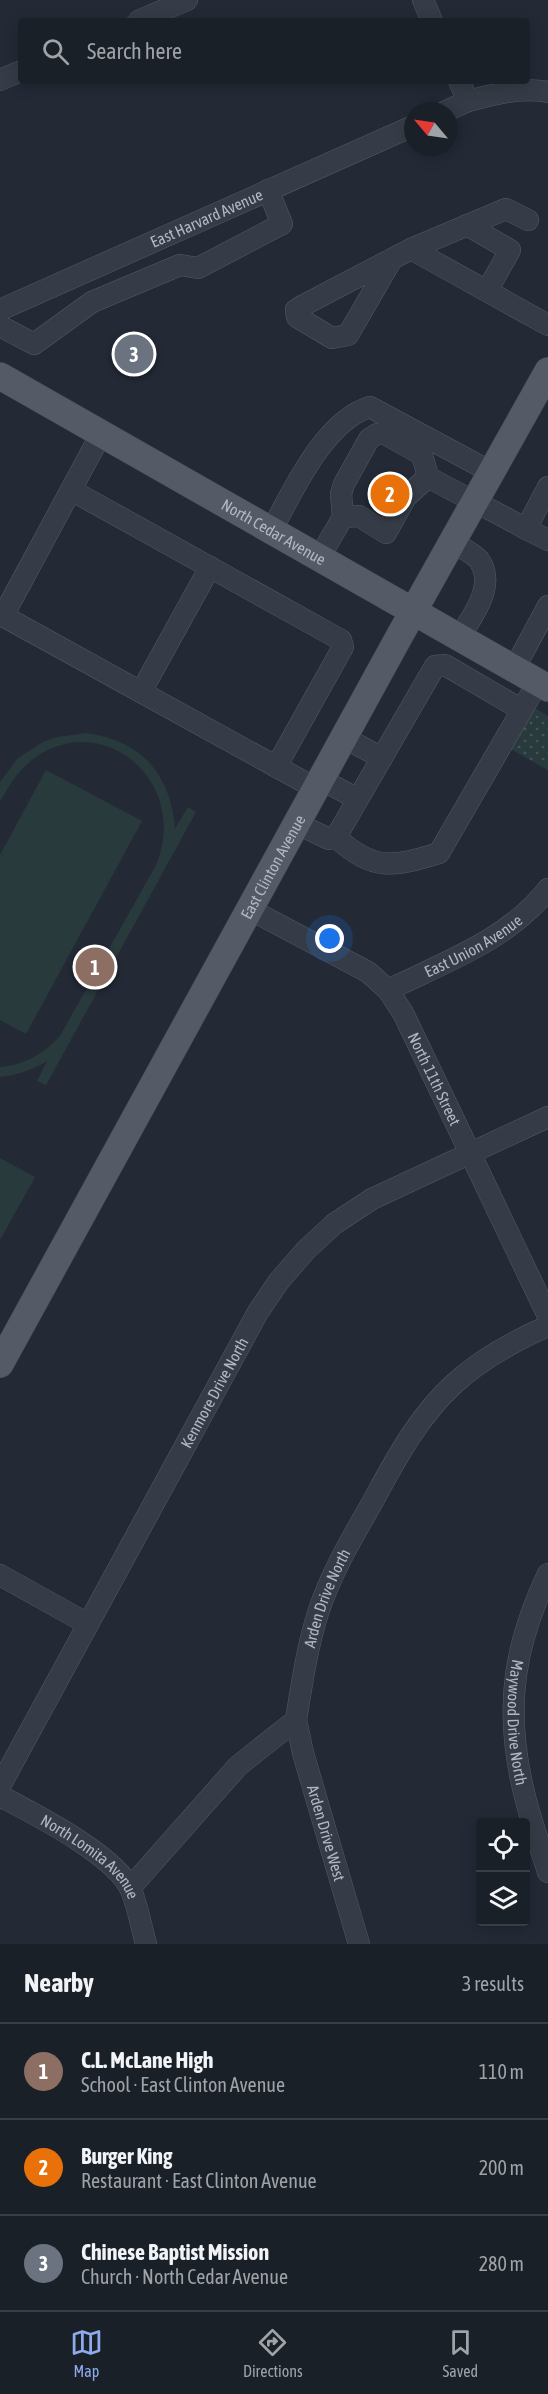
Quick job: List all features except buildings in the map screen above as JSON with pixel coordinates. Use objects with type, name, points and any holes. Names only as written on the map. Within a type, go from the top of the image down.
[{"type":"main road","name":"East Clinton Avenue","points":[[0,1364],[412,612],[491,472],[541,400],[548,371]]},
{"type":"main road","name":"North Cedar Avenue","points":[[0,376],[543,685]]},
{"type":"street","points":[[145,18],[187,0]]},
{"type":"street","points":[[423,0],[431,18]]},
{"type":"street","points":[[0,80],[18,72]]},
{"type":"street","points":[[460,84],[468,101]]},
{"type":"street","points":[[458,106],[468,101],[513,91],[533,89],[548,92]]},
{"type":"street","name":"East Harvard Avenue","points":[[0,310],[404,130]]},
{"type":"street","points":[[0,326],[34,344],[92,302],[131,285],[189,267],[282,224],[268,190]]},
{"type":"street","points":[[392,259],[507,209],[528,220]]},
{"type":"street","points":[[467,225],[510,250],[487,291]]},
{"type":"street","points":[[168,235],[189,267]]},
{"type":"street","points":[[411,249],[548,325]]},
{"type":"street","points":[[119,257],[131,285]]},
{"type":"street","points":[[271,531],[302,474],[327,440],[356,411],[370,407],[491,472]]},
{"type":"street","points":[[319,558],[343,517],[341,494],[344,484],[369,439],[383,433],[418,453],[423,458],[428,477],[548,540]]},
{"type":"street","points":[[101,434],[1,617],[276,767],[358,799]]},
{"type":"street","points":[[343,517],[359,516],[387,533],[406,497],[428,477]]},
{"type":"street","points":[[526,529],[548,487]]},
{"type":"street","points":[[71,490],[341,640],[343,647],[276,767]]},
{"type":"street","points":[[452,541],[478,559],[486,584],[480,602],[459,638]]},
{"type":"street","points":[[141,692],[210,567]]},
{"type":"street","points":[[514,669],[548,606]]},
{"type":"street","points":[[296,823],[329,839],[336,837],[435,666],[445,665],[522,710]]},
{"type":"street","points":[[336,837],[348,849],[377,863],[392,865],[439,853],[522,710],[543,685]]},
{"type":"street","points":[[343,737],[382,758]]},
{"type":"street","name":"East Union Avenue","points":[[388,990],[492,940],[519,920],[548,889]]},
{"type":"street","name":"North 11th Street","points":[[249,909],[369,972],[388,990],[403,1013],[548,1316]]},
{"type":"street","name":"Kenmore Drive North","points":[[0,1786],[258,1312],[279,1281],[306,1250],[372,1198],[548,1117]]},
{"type":"street","name":"Arden Drive North","points":[[296,1720],[306,1654],[322,1602],[337,1566],[397,1456],[425,1414],[455,1383],[484,1359],[548,1326]]},
{"type":"street","name":"Maywood Drive North","points":[[548,1574],[533,1605],[519,1650],[513,1696],[514,1740],[521,1781],[548,1872]]},
{"type":"street","points":[[0,1575],[88,1624]]},
{"type":"street","points":[[130,1888],[238,1766],[296,1720]]},
{"type":"street","name":"Arden Drive West","points":[[296,1720],[315,1797],[360,1944]]},
{"type":"street","name":"North Lomita Avenue","points":[[0,1796],[66,1832],[112,1868],[130,1888],[147,1944]]},
{"type":"shaded area","points":[[531,706],[548,716],[548,770],[509,748]]},
{"type":"shaded area","points":[[86,733],[123,743],[150,763],[160,776],[167,792],[175,829],[188,807],[196,812],[46,1085],[37,1081],[47,1061],[24,1072],[0,1077],[0,1067],[18,1064],[33,1058],[60,1036],[155,867],[164,835],[161,806],[150,780],[131,760],[108,747],[81,742],[53,748],[22,769],[0,802],[0,782],[18,758],[43,742],[57,737]]},
{"type":"shaded area","points":[[46,770],[142,821],[26,1034],[0,1020],[0,855]]},
{"type":"shaded area","points":[[0,1158],[35,1177],[0,1240]]},
{"type":"place","name":"Chinese Baptist Mission","points":[[134,354]]},
{"type":"place","name":"Burger King","points":[[390,494]]},
{"type":"place","name":"C.L. McLane High","points":[[95,967]]}]
